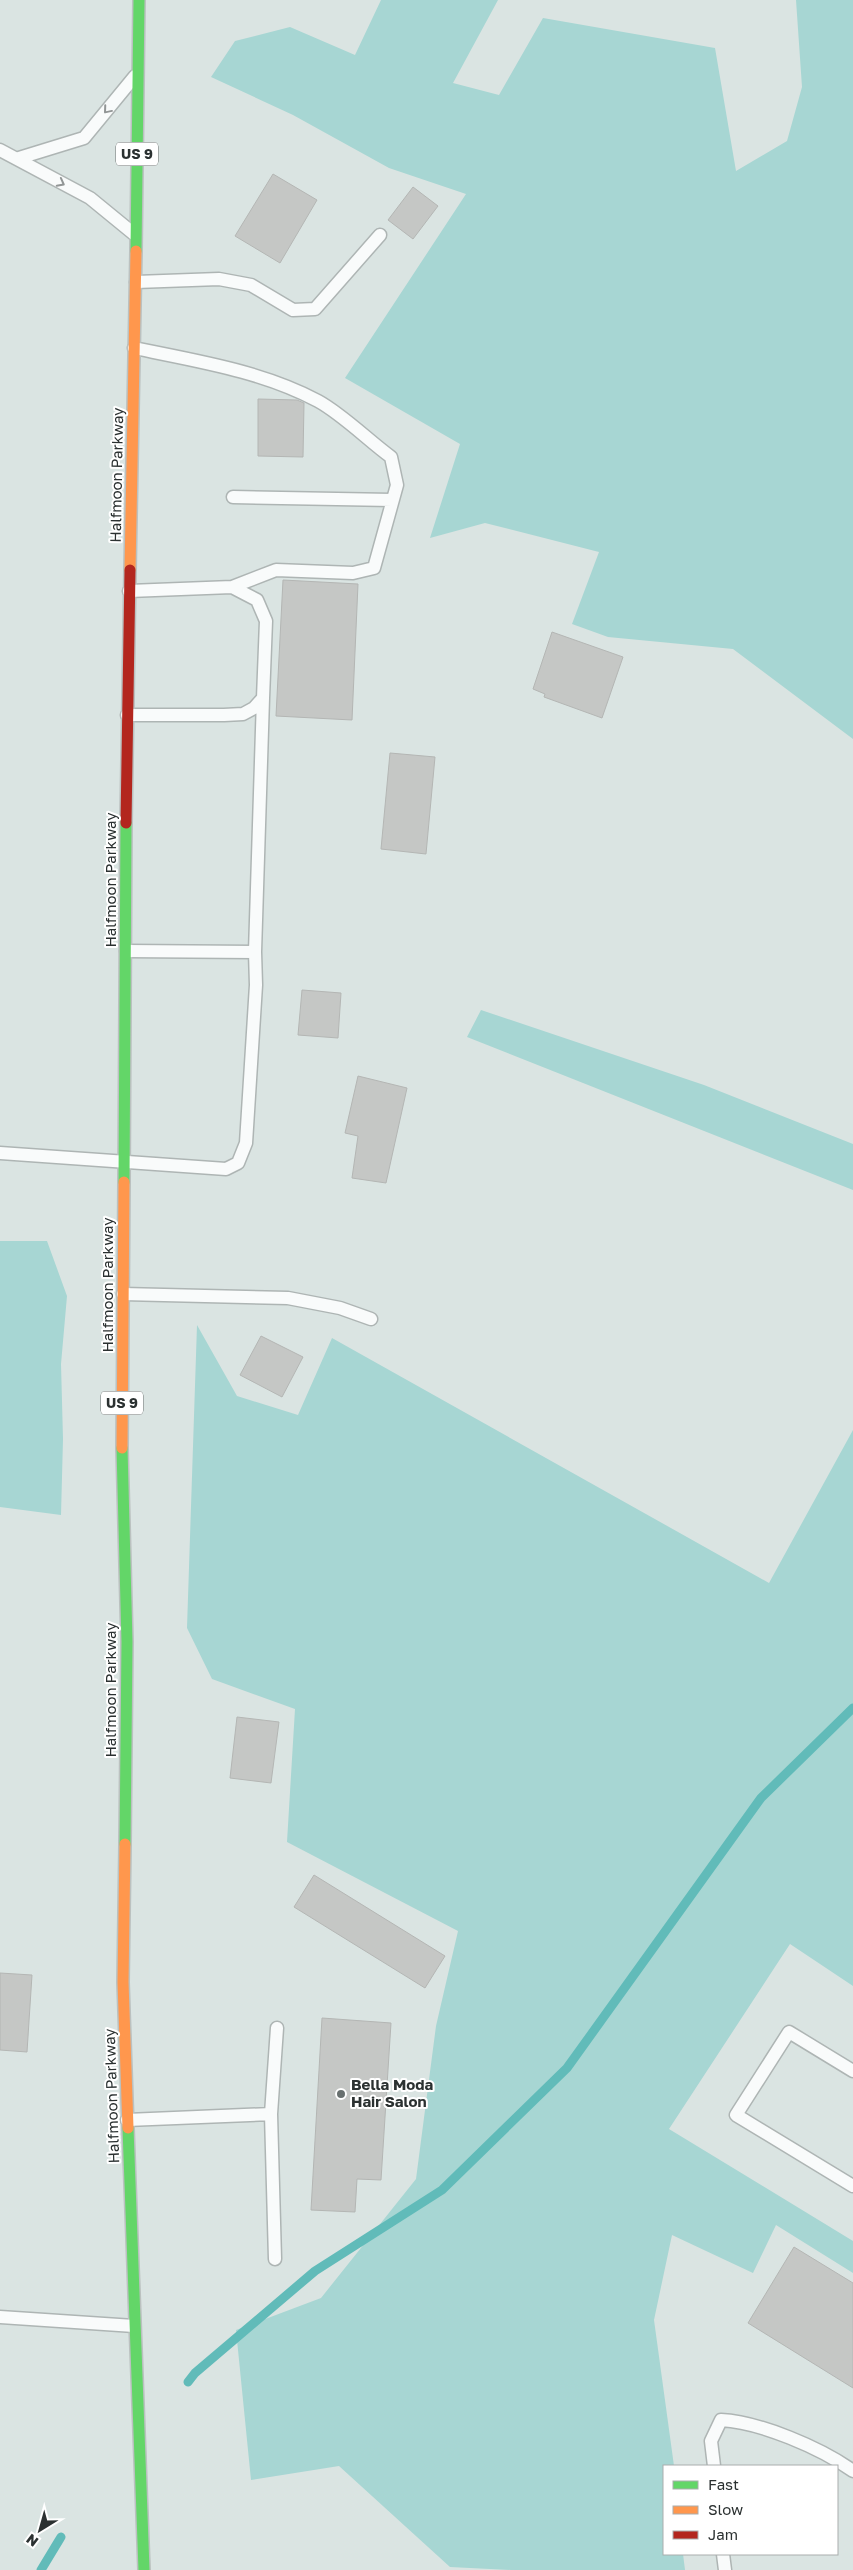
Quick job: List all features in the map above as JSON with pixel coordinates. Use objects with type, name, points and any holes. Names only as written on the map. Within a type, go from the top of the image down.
[{"type":"main road","name":"Halfmoon Parkway","points":[[139,0],[136,282],[127,715],[122,1454],[127,1642],[123,1982],[144,2570]]},
{"type":"lane","points":[[19,158],[84,138],[138,73]]},
{"type":"lane","points":[[0,150],[19,158],[90,198],[136,236]]},
{"type":"lane","points":[[136,282],[219,279],[251,285],[293,310],[315,309],[380,235]]},
{"type":"lane","points":[[129,590],[232,587],[276,570],[353,573],[374,568],[397,485],[391,457],[320,402],[268,381],[211,365],[134,348]]},
{"type":"lane","points":[[233,497],[392,500]]},
{"type":"lane","points":[[0,1152],[226,1169],[238,1162],[246,1142],[256,985],[255,952],[266,621],[258,600],[232,587]]},
{"type":"lane","points":[[127,715],[242,714],[254,708],[263,698]]},
{"type":"lane","points":[[126,951],[255,952]]},
{"type":"lane","points":[[123,1294],[288,1298],[340,1308],[372,1320]]},
{"type":"lane","points":[[275,2259],[271,2114],[277,2028]]},
{"type":"lane","points":[[853,2071],[789,2032],[736,2115],[853,2186]]},
{"type":"lane","points":[[127,2120],[271,2114]]},
{"type":"lane","points":[[0,2318],[134,2326]]},
{"type":"lane","points":[[714,2465],[711,2440],[721,2420],[737,2420],[767,2429],[838,2460],[853,2471]]},
{"type":"lane","points":[[723,2555],[725,2570]]},
{"type":"shaded area","points":[[381,0],[498,0],[453,83],[499,95],[543,18],[715,48],[736,171],[787,141],[802,87],[796,0],[853,0],[853,739],[733,649],[608,637],[572,624],[599,552],[485,523],[430,538],[460,444],[345,378],[466,194],[389,168],[293,115],[211,77],[235,41],[290,27],[355,55]]},
{"type":"shaded area","points":[[481,1010],[704,1085],[853,1144],[853,1190],[467,1037]]},
{"type":"shaded area","points":[[0,1241],[47,1241],[67,1296],[61,1364],[63,1439],[61,1515],[0,1507]]},
{"type":"shaded area","points":[[197,1325],[237,1396],[298,1415],[332,1338],[769,1583],[853,1430],[853,1986],[790,1944],[669,2129],[853,2241],[853,2273],[776,2225],[753,2273],[672,2235],[654,2320],[674,2465],[663,2465],[663,2555],[683,2555],[685,2570],[511,2570],[450,2567],[339,2466],[251,2480],[236,2330],[321,2298],[416,2179],[436,2026],[458,1931],[287,1842],[295,1709],[212,1679],[187,1628]]},
{"type":"building","points":[[273,174],[317,200],[280,263],[235,236]]},
{"type":"building","points":[[413,187],[438,206],[413,239],[388,220]]},
{"type":"building","points":[[258,399],[297,400],[304,403],[303,457],[258,456]]},
{"type":"building","points":[[283,580],[358,584],[352,720],[276,716]]},
{"type":"building","points":[[552,632],[623,657],[602,718],[544,697],[545,694],[533,689]]},
{"type":"building","points":[[390,753],[435,757],[426,854],[381,849]]},
{"type":"building","points":[[302,990],[341,993],[338,1038],[298,1035]]},
{"type":"building","points":[[358,1076],[407,1088],[386,1183],[352,1178],[358,1136],[345,1133]]},
{"type":"building","points":[[261,1336],[303,1357],[282,1397],[240,1375]]},
{"type":"building","points":[[237,1717],[279,1722],[271,1783],[230,1778]]},
{"type":"building","points":[[314,1875],[445,1956],[425,1988],[294,1907]]},
{"type":"building","points":[[0,1973],[32,1975],[27,2052],[0,2050]]},
{"type":"building","points":[[322,2018],[391,2023],[381,2180],[357,2179],[355,2212],[311,2210]]},
{"type":"building","points":[[794,2247],[853,2283],[853,2388],[748,2323]]},
{"type":"waterway","points":[[188,2382],[195,2373],[315,2271],[442,2190],[567,2068],[761,1798],[853,1708]]},
{"type":"waterway","points":[[41,2570],[61,2537]]},
{"type":"traffic: fast","points":[[136,251],[139,0]]},
{"type":"traffic: fast","points":[[124,1182],[126,823]]},
{"type":"traffic: fast","points":[[122,1448],[127,1642],[125,1844]]},
{"type":"traffic: fast","points":[[128,2128],[144,2570]]},
{"type":"traffic: slow","points":[[130,570],[136,251]]},
{"type":"traffic: slow","points":[[122,1448],[124,1182]]},
{"type":"traffic: slow","points":[[125,1844],[123,1982],[128,2128]]},
{"type":"traffic: jam","points":[[126,823],[130,570]]},
{"type":"place","name":"Bella Moda Hair Salon","points":[[341,2094]]}]
